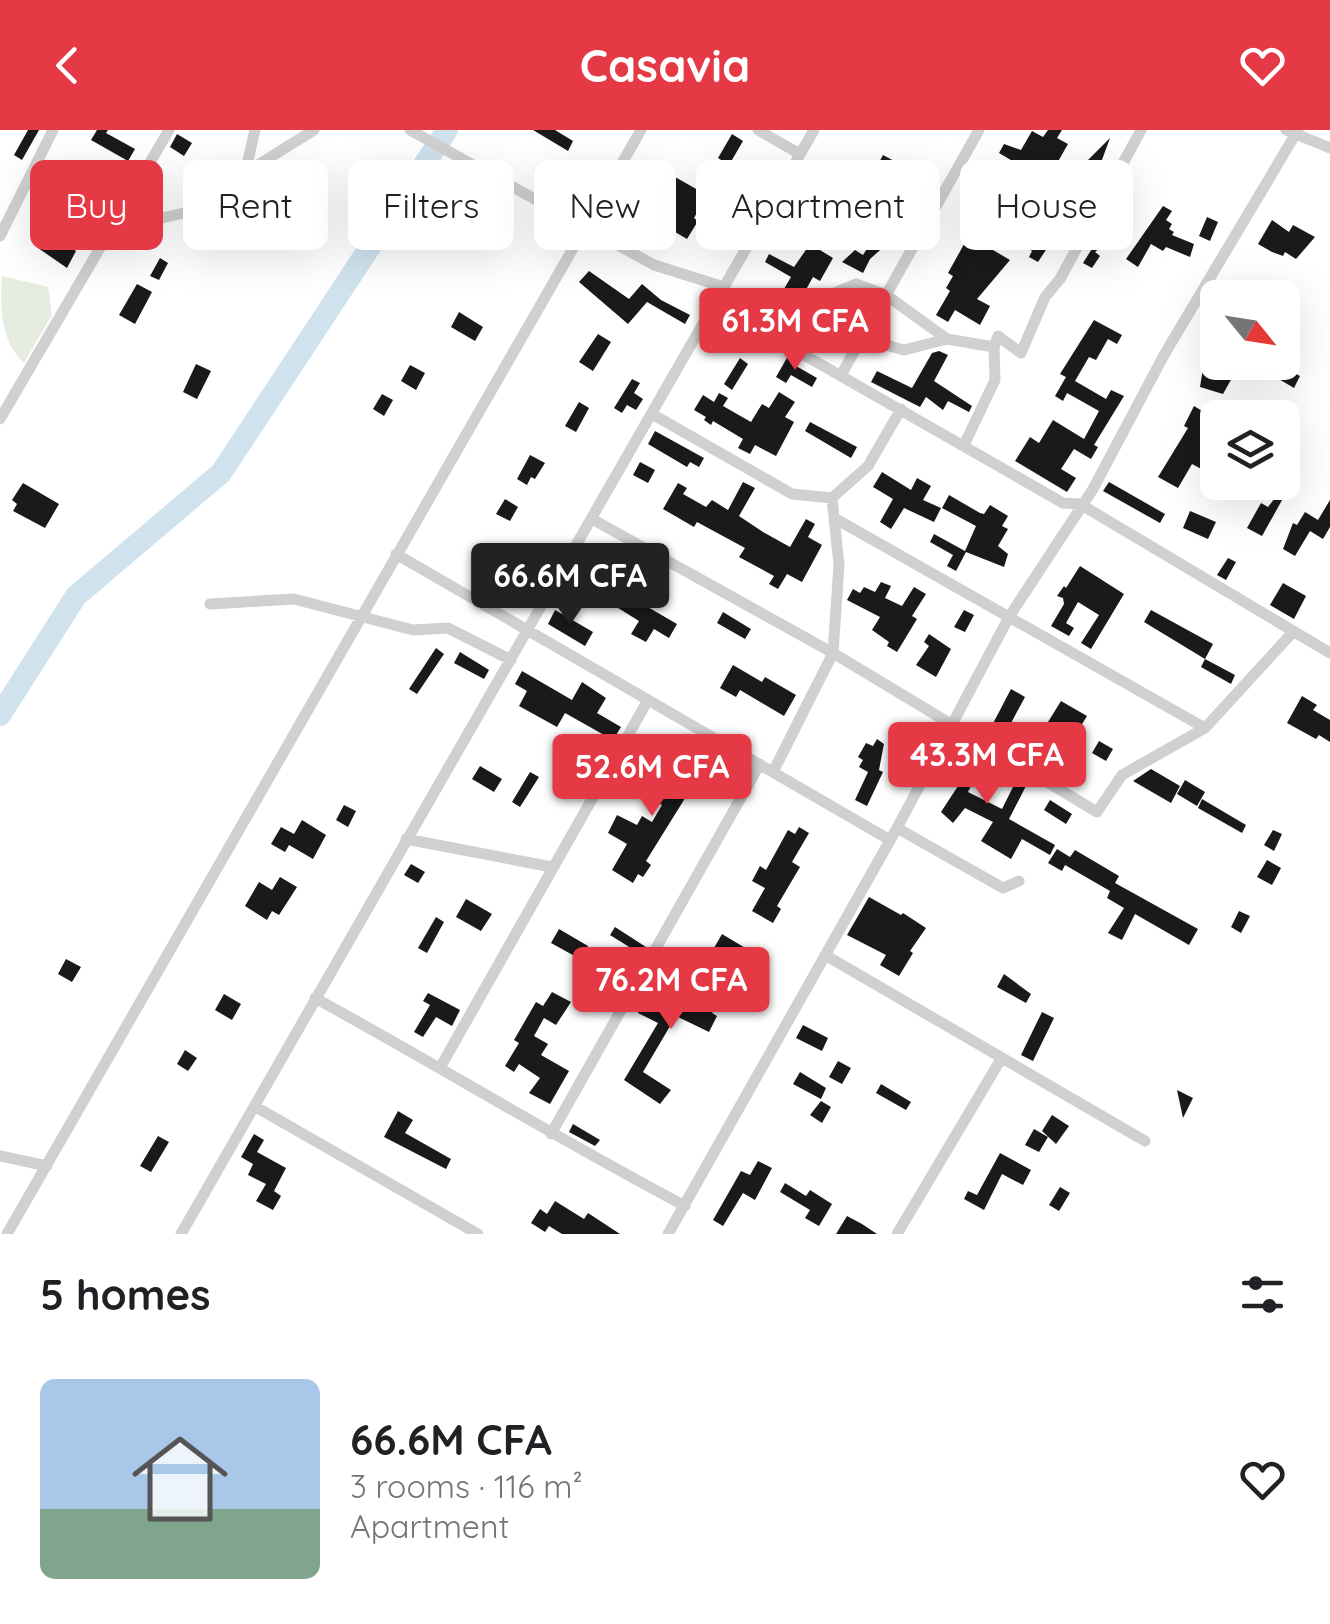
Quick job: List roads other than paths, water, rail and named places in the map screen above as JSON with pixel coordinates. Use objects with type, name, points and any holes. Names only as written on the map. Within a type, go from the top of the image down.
[{"type":"street","points":[[0,236],[53,130]]},
{"type":"street","points":[[152,160],[169,130]]},
{"type":"street","points":[[247,160],[255,130]]},
{"type":"street","points":[[265,160],[314,130]]},
{"type":"street","points":[[410,130],[534,199]]},
{"type":"street","points":[[624,160],[641,130]]},
{"type":"street","points":[[758,130],[800,154]]},
{"type":"street","points":[[182,1234],[814,130]]},
{"type":"street","points":[[840,375],[979,130]]},
{"type":"street","points":[[964,445],[995,380],[994,347],[998,336],[1022,353],[1045,297],[1060,279],[1140,130]]},
{"type":"street","points":[[668,1234],[893,834],[1009,617],[1105,469],[1164,354],[1293,132],[1330,148]]},
{"type":"street","points":[[0,420],[100,250]]},
{"type":"street","points":[[7,1234],[572,250]]},
{"type":"street","points":[[626,250],[654,265],[724,287]]},
{"type":"street","points":[[784,342],[810,303],[856,284],[886,294],[947,338],[994,347]]},
{"type":"street","points":[[715,304],[1063,502],[1080,504],[1293,632],[1328,647]]},
{"type":"street","points":[[862,338],[904,350],[947,338]]},
{"type":"street","points":[[652,414],[792,494],[832,498],[868,466],[901,409]]},
{"type":"street","points":[[774,772],[832,653],[839,565],[832,498]]},
{"type":"street","points":[[592,519],[832,653],[1098,812],[1122,775],[1205,728],[1293,632]]},
{"type":"street","points":[[836,519],[1205,728]]},
{"type":"street","points":[[396,554],[774,772],[1003,888],[1019,881]]},
{"type":"street","points":[[210,604],[294,599],[414,630],[448,628],[511,660]]},
{"type":"street","points":[[441,1066],[648,700]]},
{"type":"street","points":[[551,1134],[760,764]]},
{"type":"street","points":[[406,839],[552,868]]},
{"type":"street","points":[[824,955],[1145,1141]]},
{"type":"street","points":[[314,998],[684,1206]]},
{"type":"street","points":[[897,1234],[1001,1059]]},
{"type":"street","points":[[256,1107],[478,1234]]},
{"type":"street","points":[[0,1156],[47,1166]]},
{"type":"waterway","points":[[0,715],[76,596],[221,473],[447,130]]}]
